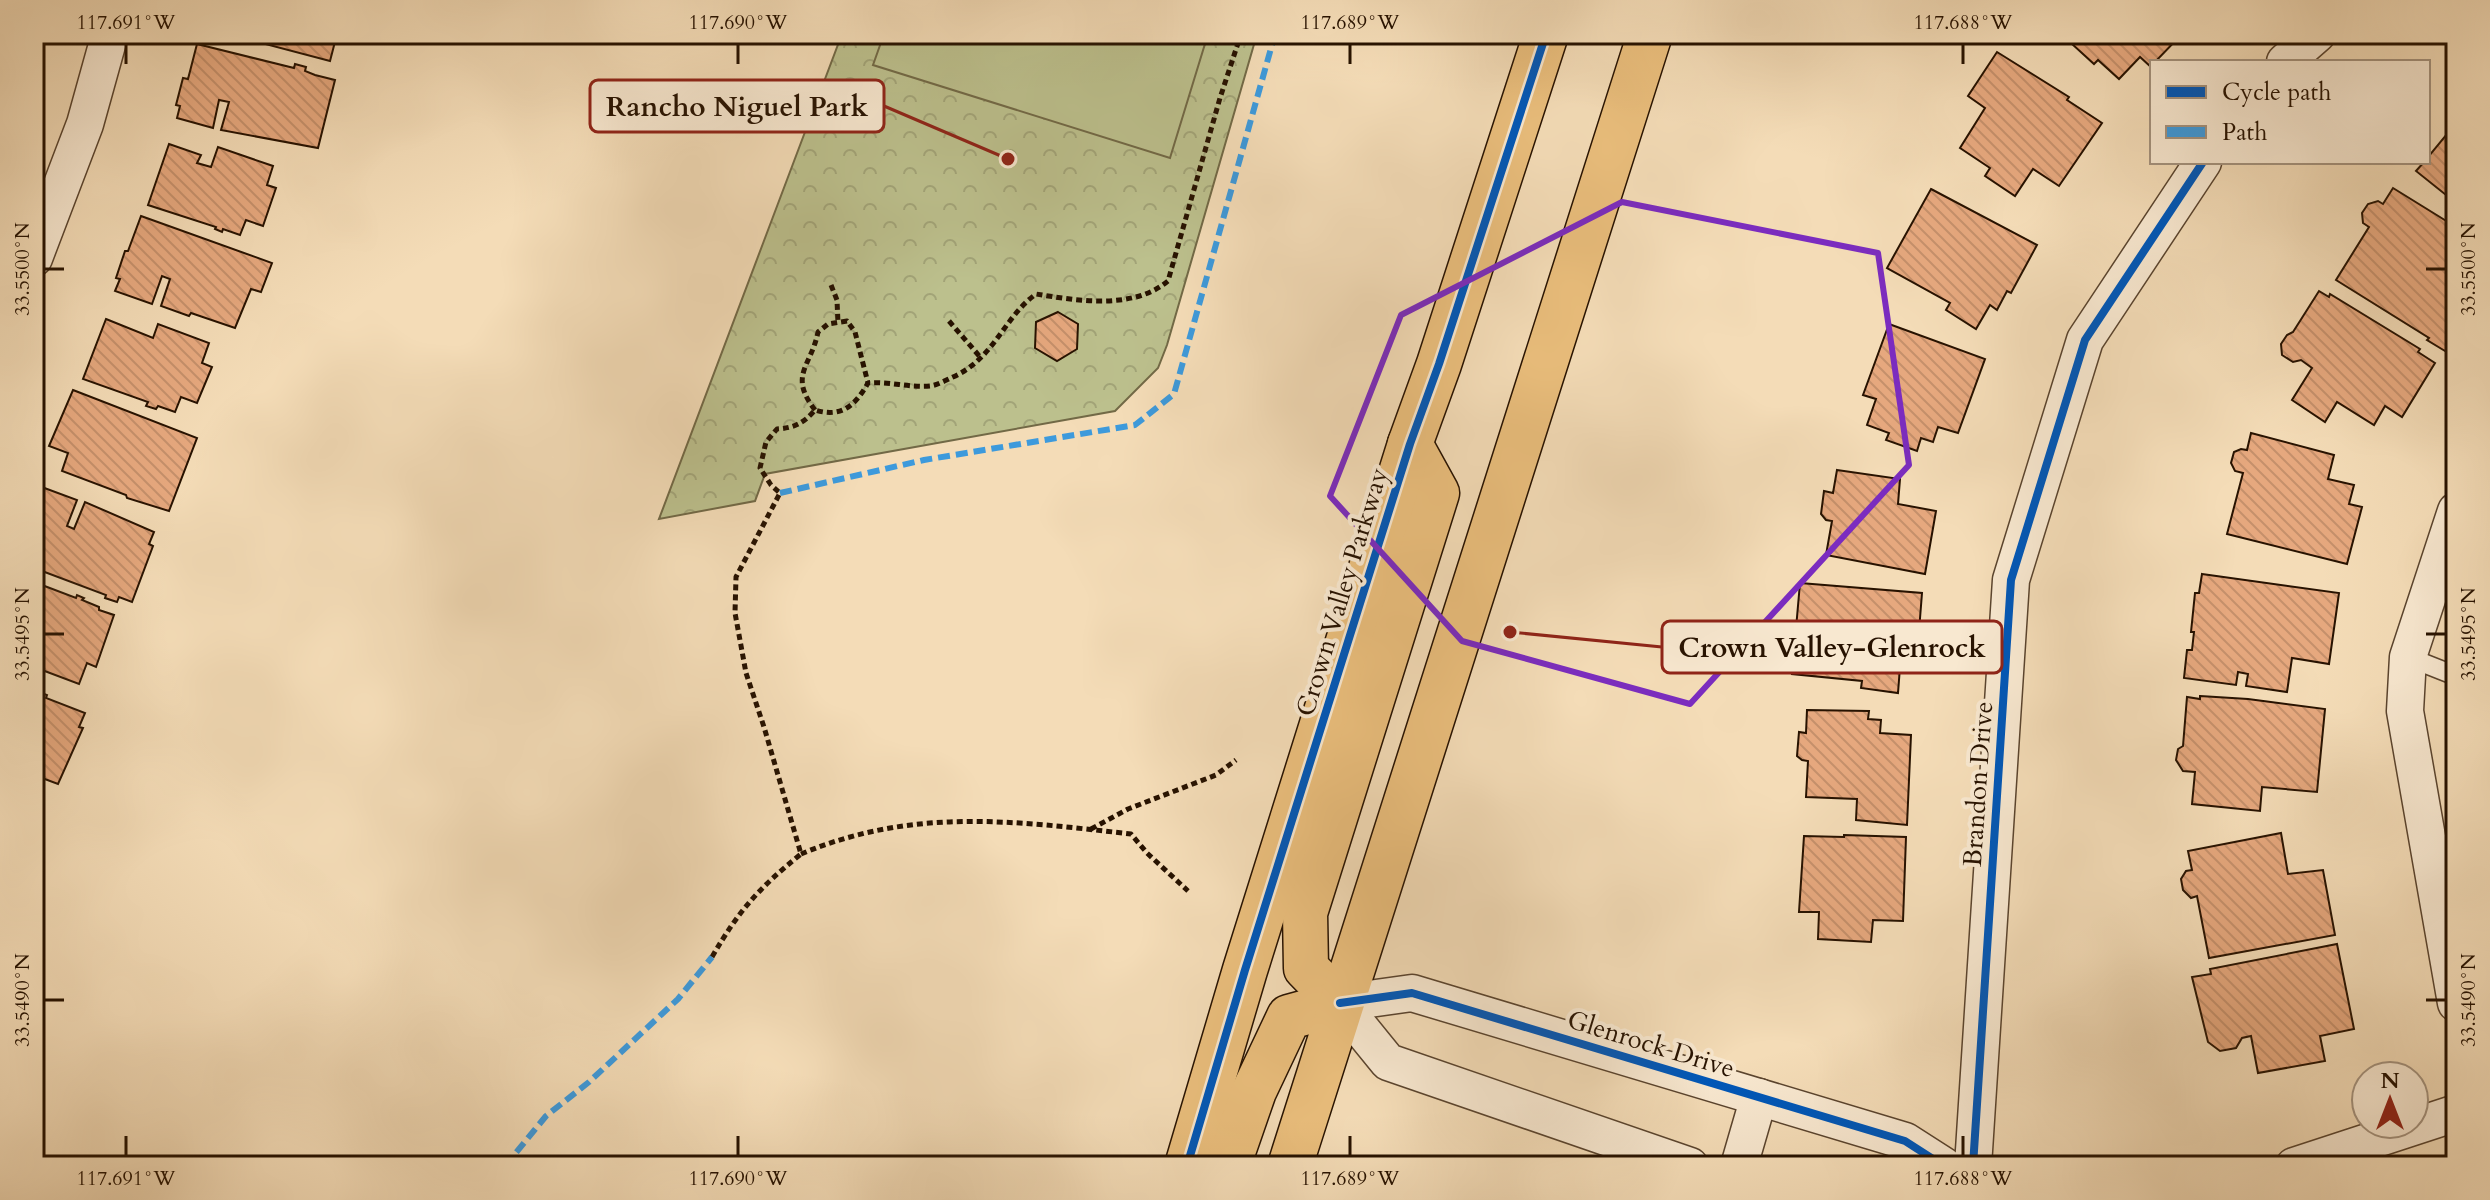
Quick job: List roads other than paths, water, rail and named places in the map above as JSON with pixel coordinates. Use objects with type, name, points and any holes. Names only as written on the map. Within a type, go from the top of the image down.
[{"type":"main road","name":"Crown Valley Parkway","points":[[1187,1166],[1410,444],[1546,34]]},
{"type":"main road","points":[[1290,1166],[1650,34]]},
{"type":"main road","points":[[1340,1003],[1306,968],[1305,913],[1437,493],[1410,444]]},
{"type":"main road","points":[[1228,1166],[1254,1091],[1289,1017],[1340,1003]]},
{"type":"street","points":[[34,258],[85,124],[110,34]]},
{"type":"street","points":[[2287,60],[2317,34]]},
{"type":"street","name":"Brandon Drive","points":[[1973,1166],[2011,580],[2085,340],[2202,164]]},
{"type":"street","points":[[2456,511],[2408,657],[2405,711],[2456,1003]]},
{"type":"street","name":"Glenrock Drive","points":[[1340,1003],[1412,993],[1905,1141],[1944,1166]]},
{"type":"street","points":[[1340,1003],[1388,1062],[1690,1166]]},
{"type":"street","points":[[1739,1166],[1759,1097]]},
{"type":"street","points":[[2294,1166],[2456,1113]]},
{"type":"lane","points":[[2408,657],[2456,676]]},
{"type":"place","name":"Rancho Niguel Park","points":[[1008,159]]},
{"type":"place","name":"Crown Valley-Glenrock","points":[[1510,632]]}]
